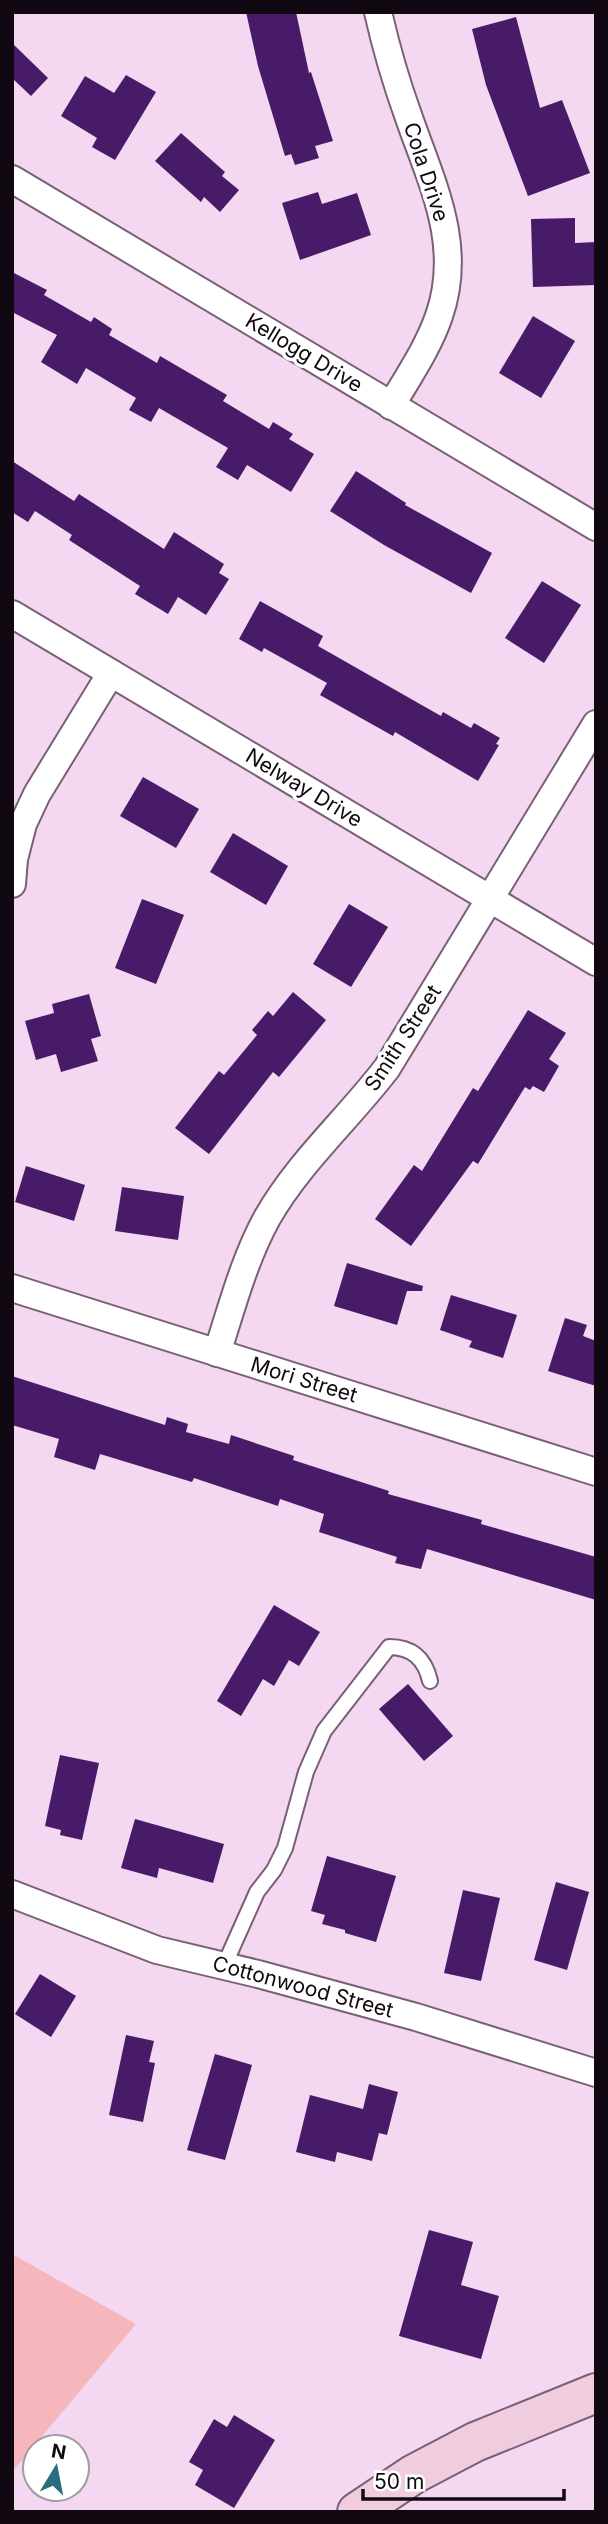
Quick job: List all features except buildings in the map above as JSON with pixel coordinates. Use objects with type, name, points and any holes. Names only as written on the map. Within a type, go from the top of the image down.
[{"type":"main road","points":[[357,2512],[414,2474],[475,2442],[596,2393]]},
{"type":"street","name":"Cola Drive","points":[[378,12],[407,114],[441,206],[448,245],[447,279],[440,315],[428,343],[391,406]]},
{"type":"street","name":"Kellogg Drive","points":[[12,179],[596,527]]},
{"type":"street","name":"Nelway Drive","points":[[12,614],[596,962]]},
{"type":"street","points":[[12,884],[14,859],[23,824],[37,794],[111,673]]},
{"type":"street","name":"Smith Street","points":[[217,1353],[244,1268],[267,1218],[299,1172],[362,1101],[387,1068],[596,723]]},
{"type":"street","name":"Mori Street","points":[[12,1289],[596,1472]]},
{"type":"street","name":"Cottonwood Street","points":[[12,1894],[157,1950],[416,2018],[596,2073]]},
{"type":"lane","points":[[224,1966],[257,1892],[274,1870],[285,1848],[306,1772],[324,1731],[389,1647],[402,1647],[413,1652],[427,1667],[430,1681]]},
{"type":"shaded area","points":[[12,2254],[136,2324],[45,2433],[21,2433],[21,2461],[12,2472]]}]
